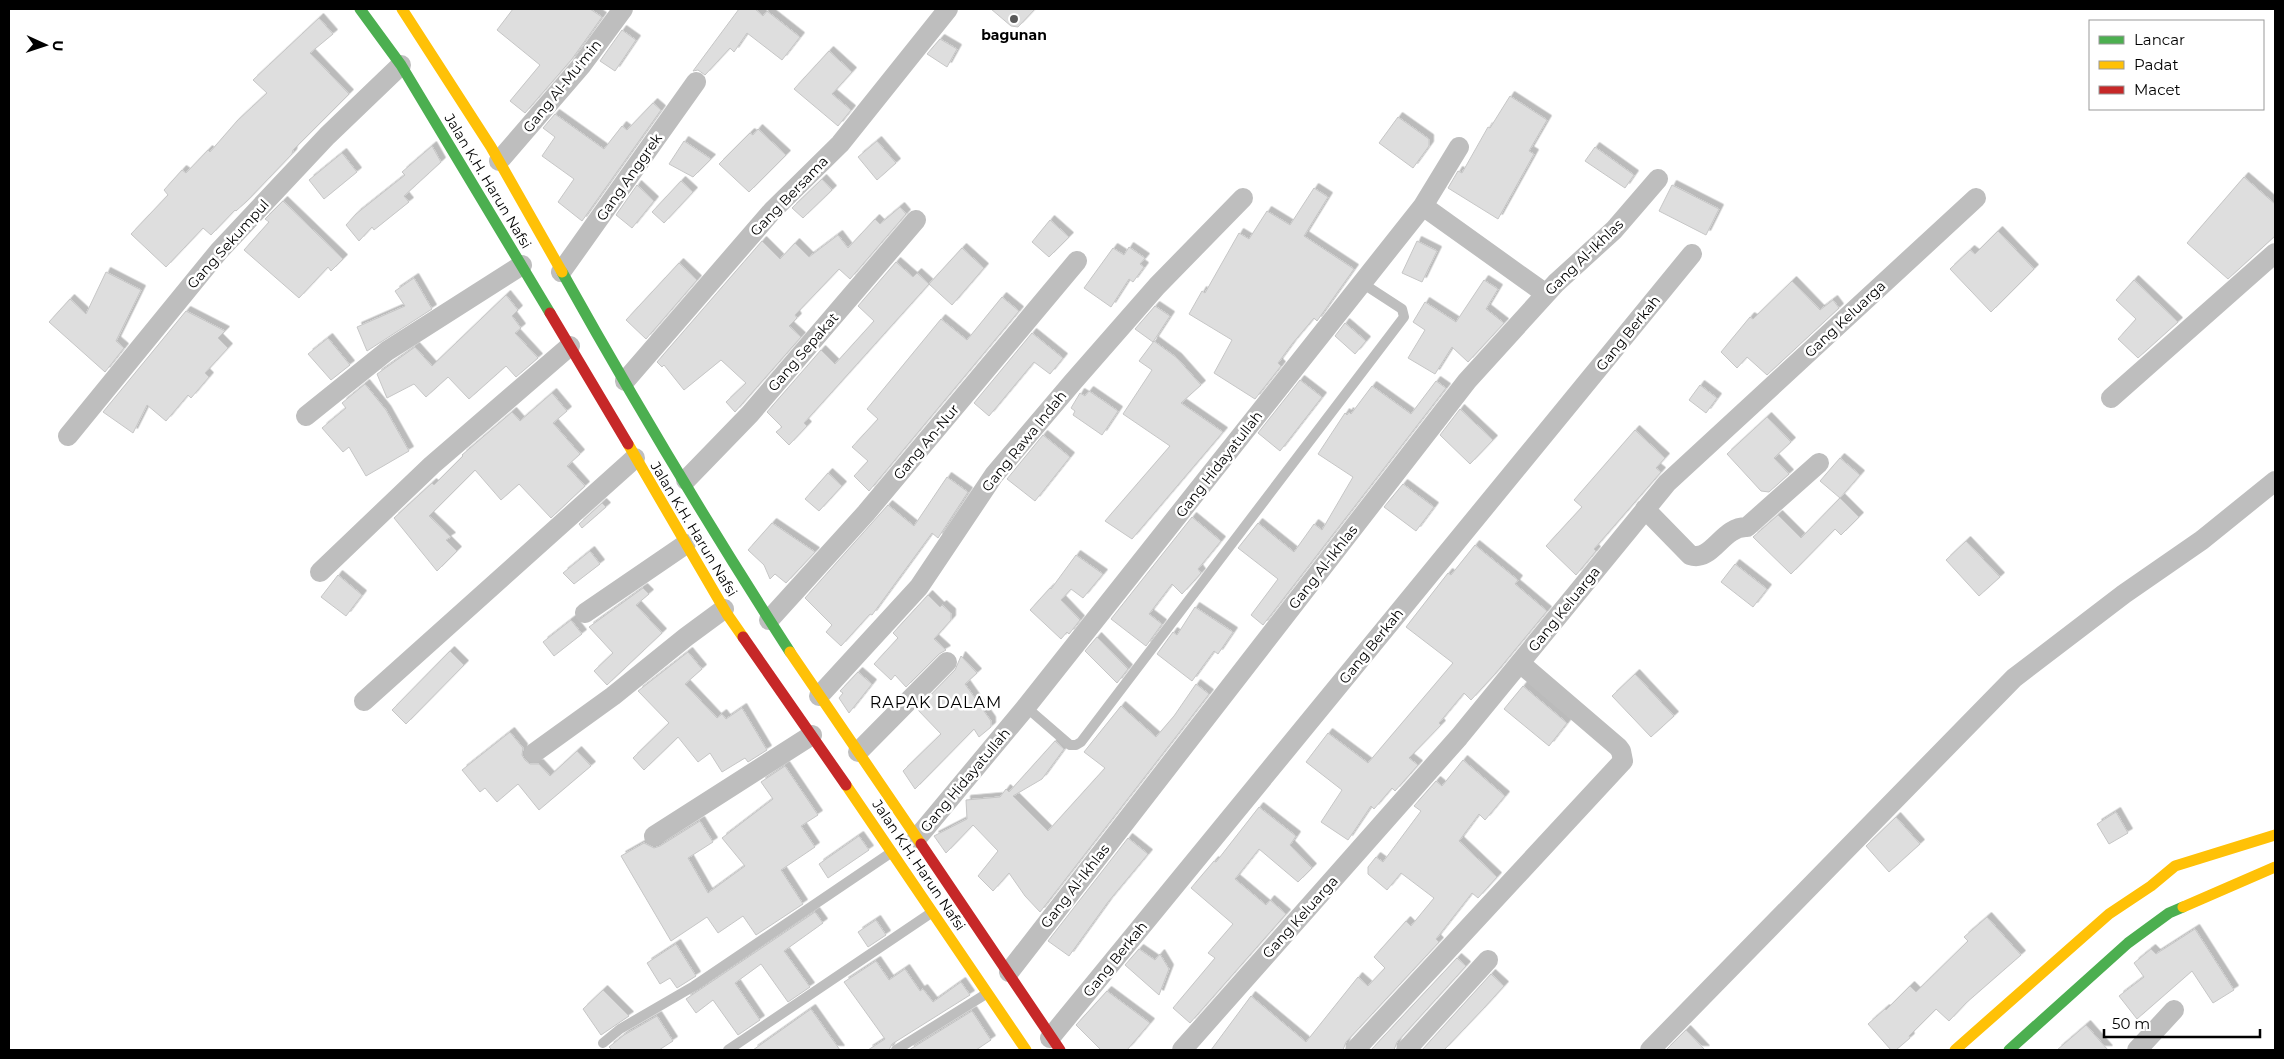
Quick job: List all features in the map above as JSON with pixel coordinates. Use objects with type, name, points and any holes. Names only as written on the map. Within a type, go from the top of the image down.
[{"type":"main road","name":"Jalan K.H. Harun Nafsi","points":[[360,9],[401,65],[522,265],[724,609],[780,693],[893,852],[1026,1050]]},
{"type":"main road","name":"Jalan K.H. Harun Nafsi","points":[[405,10],[499,161],[625,381],[769,620],[819,696],[1009,972],[1055,1044]]},
{"type":"main road","points":[[780,693],[806,676]]},
{"type":"main road","points":[[1955,1050],[2108,914],[2151,886],[2175,866],[2275,835]]},
{"type":"main road","points":[[2009,1050],[2128,943],[2169,914],[2275,866]]},
{"type":"street","name":"Gang Al-Mu'min","points":[[499,161],[581,66],[623,9]]},
{"type":"street","name":"Gang Bersama","points":[[625,381],[773,210],[840,144],[948,9]]},
{"type":"street","name":"Gang Sekumpul","points":[[68,436],[219,251],[327,136],[401,65]]},
{"type":"street","name":"Gang Anggrek","points":[[561,272],[696,82]]},
{"type":"street","name":"Gang Hidayatullah","points":[[917,838],[1026,707],[1423,206],[1459,147]]},
{"type":"street","name":"Gang Al-Ikhlas","points":[[1009,972],[1467,381],[1546,294],[1614,230],[1658,179]]},
{"type":"street","name":"Gang Rawa Indah","points":[[819,696],[919,587],[994,475],[1072,383],[1158,286],[1243,198]]},
{"type":"street","name":"Gang Keluarga","points":[[1182,1050],[1459,737],[1666,483],[1976,198]]},
{"type":"street","points":[[1423,206],[1546,294]]},
{"type":"street","name":"Gang Sepakat","points":[[686,480],[750,414],[916,220]]},
{"type":"street","name":"Gang Berkah","points":[[1055,1044],[1692,254]]},
{"type":"street","points":[[2111,398],[2275,254]]},
{"type":"street","name":"Gang An-Nur","points":[[769,620],[866,513],[1076,261]]},
{"type":"street","points":[[306,416],[387,351],[522,265]]},
{"type":"street","points":[[320,572],[432,465],[570,346]]},
{"type":"street","points":[[364,701],[635,458]]},
{"type":"street","points":[[1645,510],[1690,555],[1697,557],[1704,555],[1735,528],[1747,527],[1819,463]]},
{"type":"street","points":[[1650,1050],[2014,678],[2124,594],[2202,540],[2275,480]]},
{"type":"street","points":[[585,613],[686,544]]},
{"type":"street","points":[[534,753],[613,696],[724,609]]},
{"type":"street","points":[[858,752],[946,662]]},
{"type":"street","points":[[1355,1050],[1623,760],[1618,747],[1520,663]]},
{"type":"street","points":[[654,836],[812,736]]},
{"type":"street","points":[[1406,1050],[1488,960]]},
{"type":"street","points":[[2137,1050],[2174,1010]]},
{"type":"lane","points":[[1026,707],[1070,745],[1076,746],[1081,742],[1404,317],[1402,309],[1362,283]]},
{"type":"lane","points":[[603,1043],[620,1029],[694,986],[893,852]]},
{"type":"lane","points":[[728,1050],[932,912]]},
{"type":"lane","points":[[896,1050],[987,993]]},
{"type":"building","points":[[513,9],[590,9],[602,17],[572,59],[525,113],[510,101],[540,65],[497,30]]},
{"type":"building","points":[[739,9],[755,9],[763,16],[767,11],[800,37],[782,60],[747,33],[734,52],[730,48],[705,75],[698,70],[693,71]]},
{"type":"building","name":"bagunan","points":[[991,9],[1035,9],[1018,27],[1011,26]]},
{"type":"building","points":[[319,18],[333,34],[310,53],[349,94],[293,150],[292,154],[247,201],[235,210],[211,235],[203,228],[166,267],[131,234],[168,195],[164,190],[182,170],[186,173],[208,150],[210,152],[237,121],[267,93],[253,80]]},
{"type":"building","points":[[622,30],[636,40],[615,71],[600,61]]},
{"type":"building","points":[[940,39],[957,49],[947,67],[927,54]]},
{"type":"building","points":[[829,51],[852,72],[832,94],[851,110],[838,126],[794,89]]},
{"type":"building","points":[[1510,96],[1547,120],[1529,151],[1534,154],[1498,219],[1448,188],[1458,171],[1462,173],[1488,127],[1490,128]]},
{"type":"building","points":[[653,103],[661,110],[582,221],[558,202],[574,179],[542,156],[555,137],[543,128],[555,114],[604,149],[622,126],[627,130]]},
{"type":"building","points":[[1398,117],[1429,139],[1429,146],[1413,168],[1379,143]]},
{"type":"building","points":[[758,129],[786,155],[749,192],[719,164],[750,133],[753,135]]},
{"type":"building","points":[[684,141],[711,159],[693,177],[669,164]]},
{"type":"building","points":[[877,141],[896,163],[877,180],[858,157]]},
{"type":"building","points":[[432,146],[441,162],[404,196],[409,202],[374,230],[372,227],[359,241],[346,225],[356,214],[405,175],[402,172]]},
{"type":"building","points":[[1595,147],[1634,175],[1625,188],[1585,161]]},
{"type":"building","points":[[342,153],[357,172],[324,199],[309,180]]},
{"type":"building","points":[[2244,177],[2275,204],[2275,236],[2228,279],[2187,243]]},
{"type":"building","points":[[822,179],[832,190],[803,218],[792,208]]},
{"type":"building","points":[[681,181],[693,192],[664,223],[652,212]]},
{"type":"building","points":[[637,185],[654,201],[632,228],[616,215]]},
{"type":"building","points":[[1672,185],[1719,209],[1706,235],[1659,211]]},
{"type":"building","points":[[1314,188],[1328,197],[1304,236],[1354,269],[1317,321],[1314,318],[1292,344],[1278,363],[1281,366],[1255,399],[1214,373],[1232,340],[1189,314],[1202,291],[1205,293],[1239,233],[1249,239],[1267,211],[1290,225]]},
{"type":"building","points":[[283,201],[343,259],[331,271],[328,267],[299,298],[244,250],[269,222],[265,219]]},
{"type":"building","points":[[900,207],[906,214],[850,279],[839,269],[795,315],[797,318],[789,326],[801,337],[735,412],[726,402],[746,383],[721,360],[684,390],[664,365],[662,367],[657,362],[762,241],[780,259],[795,243],[809,257],[838,235],[848,248],[875,219],[880,224]]},
{"type":"building","points":[[1050,220],[1069,237],[1049,257],[1032,242]]},
{"type":"building","points":[[1998,231],[2034,269],[1991,312],[1950,269],[1970,250],[1975,254]]},
{"type":"building","points":[[1417,241],[1437,251],[1422,282],[1402,273]]},
{"type":"building","points":[[1129,247],[1145,258],[1140,264],[1144,267],[1133,282],[1129,279],[1111,307],[1084,288],[1113,248],[1124,255]]},
{"type":"building","points":[[962,248],[984,268],[952,305],[929,284]]},
{"type":"building","points":[[896,262],[913,277],[917,273],[929,284],[804,423],[807,426],[789,445],[776,432],[782,427],[767,412],[821,350],[835,364],[874,321],[858,306]]},
{"type":"building","points":[[679,263],[697,280],[646,339],[626,320]]},
{"type":"building","points":[[106,272],[141,290],[116,341],[124,348],[105,372],[49,322],[70,299],[86,314]]},
{"type":"building","points":[[414,278],[432,309],[367,351],[357,327],[405,306],[395,291]]},
{"type":"building","points":[[1484,280],[1498,289],[1486,309],[1504,323],[1468,362],[1452,347],[1435,374],[1408,358],[1425,330],[1413,322],[1425,302],[1456,322]]},
{"type":"building","points":[[2134,280],[2178,322],[2138,358],[2118,339],[2136,319],[2116,300]]},
{"type":"building","points":[[1792,281],[1820,310],[1833,300],[1839,308],[1767,375],[1747,357],[1737,368],[1721,352],[1750,317],[1753,319]]},
{"type":"building","points":[[506,295],[518,310],[512,316],[521,328],[515,333],[538,358],[516,377],[506,366],[469,399],[448,377],[426,397],[414,384],[387,398],[377,374],[415,347],[432,366]]},
{"type":"building","points":[[1002,297],[1019,311],[869,491],[854,476],[868,461],[852,447],[878,419],[867,409],[941,319],[967,340]]},
{"type":"building","points":[[1155,306],[1170,316],[1153,342],[1135,329]]},
{"type":"building","points":[[186,311],[225,331],[218,338],[228,348],[205,373],[209,377],[191,398],[188,395],[166,421],[147,405],[133,433],[103,412]]},
{"type":"building","points":[[1345,323],[1366,341],[1355,354],[1335,336]]},
{"type":"building","points":[[1032,333],[1063,358],[1050,374],[1034,362],[989,416],[974,403]]},
{"type":"building","points":[[328,338],[350,365],[331,380],[308,354]]},
{"type":"building","points":[[1154,341],[1177,358],[1201,385],[1181,403],[1223,432],[1132,539],[1105,521],[1170,446],[1123,414],[1152,370],[1139,361]]},
{"type":"building","points":[[1300,380],[1322,397],[1280,451],[1258,433]]},
{"type":"building","points":[[1436,381],[1446,388],[1263,625],[1251,615],[1278,579],[1238,548],[1258,523],[1294,552],[1314,524],[1322,530],[1353,477],[1318,454],[1345,413],[1347,415],[1349,412],[1351,414],[1372,386],[1411,414]]},
{"type":"building","points":[[365,384],[386,410],[409,451],[366,476],[349,447],[343,452],[322,428],[346,408],[342,403]]},
{"type":"building","points":[[1700,385],[1717,398],[1706,413],[1689,400]]},
{"type":"building","points":[[1089,391],[1118,411],[1102,435],[1073,415],[1075,411],[1071,408],[1080,393],[1085,396]]},
{"type":"building","points":[[552,393],[567,411],[553,423],[580,454],[567,466],[585,486],[551,518],[519,484],[501,500],[475,470],[429,516],[451,537],[446,540],[457,551],[437,571],[394,518],[432,483],[434,485],[462,455],[512,412],[520,421]]},
{"type":"building","points":[[1460,409],[1493,440],[1470,464],[1440,435]]},
{"type":"building","points":[[1767,417],[1791,442],[1774,458],[1789,474],[1769,492],[1761,491],[1727,454]]},
{"type":"building","points":[[1635,430],[1665,458],[1656,468],[1661,472],[1594,549],[1596,551],[1576,575],[1546,546],[1582,507],[1574,500]]},
{"type":"building","points":[[1043,435],[1070,457],[1035,501],[1007,479]]},
{"type":"building","points":[[1840,458],[1860,475],[1840,498],[1820,481]]},
{"type":"building","points":[[828,473],[842,486],[819,511],[805,499]]},
{"type":"building","points":[[947,477],[968,492],[938,538],[932,533],[872,615],[870,614],[841,646],[826,632],[832,625],[805,598],[888,505],[914,526]]},
{"type":"building","points":[[1403,484],[1434,507],[1416,531],[1384,507]]},
{"type":"building","points":[[1840,498],[1859,517],[1841,535],[1835,529],[1791,574],[1753,537],[1778,515],[1801,538]]},
{"type":"building","points":[[602,503],[606,507],[582,528],[579,524]]},
{"type":"building","points":[[1192,517],[1221,541],[1198,569],[1201,573],[1182,594],[1172,584],[1149,614],[1162,624],[1146,646],[1111,619]]},
{"type":"building","points":[[772,523],[815,552],[786,583],[775,574],[770,579],[764,565],[748,550]]},
{"type":"building","points":[[1966,541],[2000,577],[1979,596],[1946,560]]},
{"type":"building","points":[[1475,545],[1518,580],[1515,584],[1547,611],[1471,700],[1464,693],[1439,723],[1441,725],[1409,758],[1418,765],[1395,791],[1392,788],[1374,809],[1371,806],[1348,840],[1321,822],[1342,790],[1306,762],[1328,733],[1368,763],[1453,663],[1406,627],[1448,573],[1451,575]]},
{"type":"building","points":[[590,551],[600,564],[574,584],[563,573]]},
{"type":"building","points":[[1076,555],[1103,574],[1083,598],[1071,589],[1061,600],[1080,620],[1069,634],[1067,632],[1061,639],[1030,610],[1051,589]]},
{"type":"building","points":[[1735,564],[1767,589],[1753,607],[1721,582]]},
{"type":"building","points":[[338,575],[362,595],[346,616],[321,597]]},
{"type":"building","points":[[643,588],[649,594],[636,605],[662,633],[607,685],[594,671],[613,653],[589,627]]},
{"type":"building","points":[[928,595],[940,607],[942,605],[951,613],[951,620],[934,639],[946,650],[939,654],[906,687],[895,675],[891,680],[874,664],[898,638],[893,633]]},
{"type":"building","points":[[1195,607],[1233,632],[1218,654],[1214,651],[1192,681],[1157,654],[1173,632],[1177,635]]},
{"type":"building","points":[[571,620],[582,634],[554,656],[543,642]]},
{"type":"building","points":[[1097,637],[1128,669],[1117,683],[1085,651]]},
{"type":"building","points":[[450,651],[464,665],[406,724],[392,710]]},
{"type":"building","points":[[688,652],[702,669],[685,684],[717,718],[722,714],[726,719],[742,708],[767,750],[748,762],[745,758],[722,772],[710,753],[698,762],[678,737],[644,770],[633,758],[669,723],[638,691]]},
{"type":"building","points":[[961,656],[977,673],[965,684],[991,721],[991,727],[979,737],[974,729],[915,789],[903,771],[941,734],[917,709],[955,670]]},
{"type":"building","points":[[858,672],[872,684],[849,713],[839,698],[843,693],[840,691]]},
{"type":"building","points":[[1635,674],[1674,716],[1651,737],[1612,696]]},
{"type":"building","points":[[1196,684],[1209,694],[1040,912],[1025,896],[1009,873],[993,891],[978,876],[998,851],[973,825],[946,853],[934,836],[967,819],[966,800],[1000,797],[1006,789],[1009,792],[1055,741],[1064,749],[1042,779],[1013,796],[1048,831],[1105,768],[1084,752],[1121,706],[1156,737],[1174,716]]},
{"type":"building","points":[[1523,686],[1567,723],[1549,746],[1504,709]]},
{"type":"building","points":[[510,732],[523,748],[522,755],[525,760],[530,764],[539,764],[550,776],[577,751],[591,766],[539,810],[518,784],[497,802],[485,788],[480,792],[462,770]]},
{"type":"building","points":[[1463,760],[1505,796],[1485,820],[1479,814],[1459,841],[1497,877],[1478,898],[1472,893],[1436,939],[1439,942],[1346,1042],[1343,1050],[1211,1050],[1251,996],[1306,1042],[1358,977],[1368,986],[1385,968],[1374,957],[1406,921],[1411,926],[1434,898],[1401,873],[1387,890],[1368,874],[1368,867],[1376,857],[1383,862],[1421,811],[1414,806],[1436,781],[1442,786]]},
{"type":"building","points":[[785,766],[818,815],[801,826],[815,847],[781,870],[803,904],[756,935],[743,916],[718,933],[707,917],[671,941],[621,856],[644,843],[654,848],[660,846],[700,821],[713,842],[688,858],[708,893],[745,866],[722,838],[773,799],[761,782]]},
{"type":"building","points":[[1259,807],[1296,836],[1290,845],[1312,868],[1298,882],[1259,849],[1235,879],[1266,905],[1270,900],[1286,914],[1190,1023],[1173,1008],[1215,958],[1208,953],[1233,924],[1191,888],[1214,861],[1216,862]]},
{"type":"building","points":[[2116,812],[2128,833],[2109,844],[2097,824]]},
{"type":"building","points":[[1896,817],[1920,844],[1889,872],[1866,846]]},
{"type":"building","points":[[859,836],[869,850],[828,878],[819,864]]},
{"type":"building","points":[[1128,838],[1148,854],[1108,902],[1069,956],[1048,941]]},
{"type":"building","points":[[815,912],[823,923],[784,951],[810,987],[788,1002],[761,964],[735,983],[760,1020],[738,1035],[713,1000],[696,1013],[686,999]]},
{"type":"building","points":[[1987,917],[2021,955],[1966,1003],[1949,1021],[1936,1009],[1909,1036],[1910,1038],[1896,1050],[1891,1050],[1868,1024],[1886,1010],[1910,986],[1916,992],[1968,941],[1964,937]]},
{"type":"building","points":[[876,920],[886,935],[868,947],[858,932]]},
{"type":"building","points":[[2195,929],[2234,990],[2213,1003],[2192,971],[2137,1019],[2119,996],[2144,977],[2134,963],[2151,949],[2156,954]]},
{"type":"building","points":[[676,944],[696,976],[677,988],[670,978],[660,984],[647,963]]},
{"type":"building","points":[[1139,949],[1155,960],[1160,954],[1169,969],[1159,995],[1125,965]]},
{"type":"building","points":[[1457,958],[1466,966],[1397,1042],[1394,1050],[1371,1050]]},
{"type":"building","points":[[876,961],[889,980],[905,969],[920,991],[923,989],[933,1002],[961,982],[970,995],[892,1044],[889,1050],[868,1050],[885,1039],[844,982]]},
{"type":"building","points":[[1491,974],[1504,986],[1444,1050],[1422,1050]]},
{"type":"building","points":[[603,990],[629,1016],[601,1035],[583,1009]]},
{"type":"building","points":[[1107,991],[1150,1023],[1127,1050],[1101,1050],[1076,1025]]},
{"type":"building","points":[[811,1009],[840,1050],[753,1050]]},
{"type":"building","points":[[972,1011],[991,1040],[976,1050],[909,1050]]},
{"type":"building","points":[[657,1016],[673,1041],[659,1050],[612,1050],[609,1047],[624,1035]]},
{"type":"building","points":[[2086,1025],[2108,1050],[2057,1050]]},
{"type":"building","points":[[1686,1030],[1705,1050],[1666,1050]]},
{"type":"traffic: fast","points":[[360,9],[401,65],[550,313]]},
{"type":"traffic: fast","points":[[562,272],[673,464],[790,652]]},
{"type":"traffic: fast","points":[[2009,1050],[2128,943],[2169,913],[2183,907]]},
{"type":"traffic: slow","points":[[402,9],[491,147],[562,272]]},
{"type":"traffic: slow","points":[[628,444],[727,614],[743,637]]},
{"type":"traffic: slow","points":[[790,652],[921,844]]},
{"type":"traffic: slow","points":[[846,785],[1026,1050]]},
{"type":"traffic: slow","points":[[1955,1050],[2109,914],[2151,886],[2175,866],[2275,835]]},
{"type":"traffic: slow","points":[[2183,907],[2275,867]]},
{"type":"traffic: jam","points":[[550,313],[628,444]]},
{"type":"traffic: jam","points":[[743,637],[846,785]]},
{"type":"traffic: jam","points":[[921,844],[1060,1050]]},
{"type":"place","name":"bagunan","points":[[1014,19]]},
{"type":"district","name":"RAPAK DALAM","points":[[936,702]]}]
